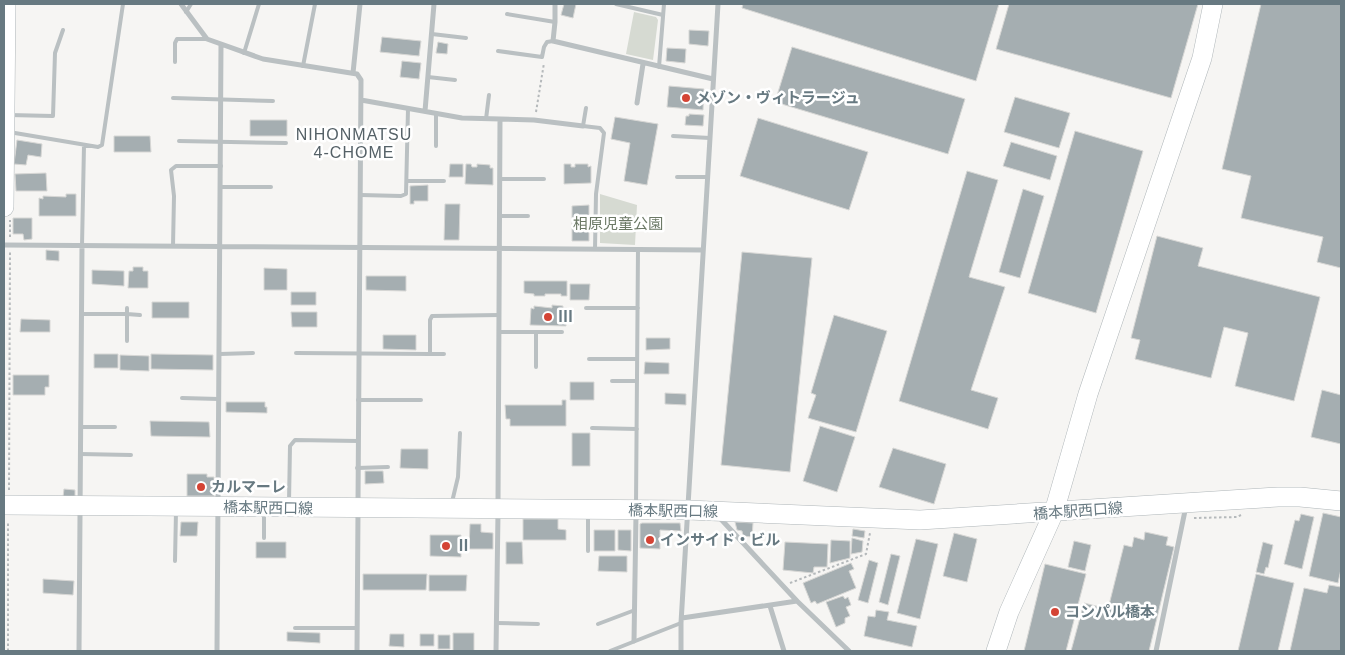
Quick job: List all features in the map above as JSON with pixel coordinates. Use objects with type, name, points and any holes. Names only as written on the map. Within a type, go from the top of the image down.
[{"type":"street","points":[[4,207],[6,4]]},
{"type":"street","points":[[181,4],[207,39],[263,58],[357,74],[361,80],[357,651]]},
{"type":"street","points":[[353,73],[360,4]]},
{"type":"street","points":[[424,111],[434,4]]},
{"type":"street","points":[[554,4],[553,41],[643,64],[713,79]]},
{"type":"street","points":[[681,651],[681,621],[718,4]]},
{"type":"street","points":[[996,651],[1009,612],[1054,512],[1088,394],[1202,58],[1214,4]]},
{"type":"street","points":[[217,651],[221,44]]},
{"type":"street","points":[[637,103],[643,64]]},
{"type":"street","points":[[361,100],[462,118],[534,120],[583,126]]},
{"type":"street","points":[[496,651],[500,120]]},
{"type":"street","points":[[4,245],[703,250]]},
{"type":"street","points":[[79,651],[82,246]]},
{"type":"street","name":"橋本駅西口線","points":[[7,505],[688,510],[920,520],[1300,497],[1341,501]]},
{"type":"street","points":[[1156,651],[1186,503]]},
{"type":"street","points":[[634,641],[636,510]]},
{"type":"street","points":[[715,512],[797,601],[850,651]]},
{"type":"street","points":[[681,621],[797,601]]},
{"type":"street","points":[[770,606],[784,651]]},
{"type":"lane","points":[[4,123],[84,145],[98,147],[102,144],[123,4]]},
{"type":"lane","points":[[186,12],[191,4]]},
{"type":"lane","points":[[244,53],[259,4]]},
{"type":"lane","points":[[303,66],[315,4]]},
{"type":"lane","points":[[616,4],[664,15]]},
{"type":"lane","points":[[659,67],[664,4]]},
{"type":"lane","points":[[507,14],[555,22]]},
{"type":"lane","points":[[4,123],[53,116],[55,54],[63,30]]},
{"type":"lane","points":[[432,34],[466,38]]},
{"type":"lane","points":[[175,62],[175,43],[177,39],[207,39]]},
{"type":"lane","points":[[498,51],[542,56],[545,44],[553,41]]},
{"type":"lane","points":[[428,77],[455,80]]},
{"type":"lane","points":[[486,119],[489,95]]},
{"type":"lane","points":[[173,98],[273,101]]},
{"type":"lane","points":[[586,108],[583,126],[600,128],[604,133],[596,194],[595,249]]},
{"type":"lane","points":[[361,195],[403,196],[406,191],[408,109]]},
{"type":"lane","points":[[436,114],[436,146]]},
{"type":"lane","points":[[673,136],[710,138]]},
{"type":"lane","points":[[179,141],[286,143]]},
{"type":"lane","points":[[82,246],[84,145]]},
{"type":"lane","points":[[173,246],[174,196],[171,170],[176,166],[221,166]]},
{"type":"lane","points":[[677,177],[708,177]]},
{"type":"lane","points":[[500,179],[544,179]]},
{"type":"lane","points":[[407,181],[444,181]]},
{"type":"lane","points":[[220,187],[271,187]]},
{"type":"lane","points":[[500,216],[528,216]]},
{"type":"lane","points":[[636,510],[638,249]]},
{"type":"lane","points":[[127,308],[127,341]]},
{"type":"lane","points":[[586,308],[638,308]]},
{"type":"lane","points":[[82,314],[140,315]]},
{"type":"lane","points":[[430,354],[430,320],[432,316],[499,315]]},
{"type":"lane","points":[[499,332],[562,332]]},
{"type":"lane","points":[[536,332],[536,367]]},
{"type":"lane","points":[[220,354],[253,353]]},
{"type":"lane","points":[[296,353],[444,354]]},
{"type":"lane","points":[[589,359],[637,359]]},
{"type":"lane","points":[[612,380],[637,381]]},
{"type":"lane","points":[[182,398],[219,399]]},
{"type":"lane","points":[[358,400],[421,400]]},
{"type":"lane","points":[[80,427],[115,427]]},
{"type":"lane","points":[[592,428],[637,429]]},
{"type":"lane","points":[[450,509],[458,478],[460,433]]},
{"type":"lane","points":[[289,508],[290,446],[292,442],[295,440],[358,441]]},
{"type":"lane","points":[[80,454],[131,454]]},
{"type":"lane","points":[[358,468],[388,467]]},
{"type":"lane","points":[[175,561],[176,506]]},
{"type":"lane","points":[[264,508],[264,538]]},
{"type":"lane","points":[[588,510],[588,551]]},
{"type":"lane","points":[[598,624],[635,610]]},
{"type":"lane","points":[[610,651],[681,621]]},
{"type":"lane","points":[[497,623],[538,624]]},
{"type":"lane","points":[[295,628],[357,628]]},
{"type":"path","points":[[534,120],[544,59],[542,56]]},
{"type":"path","points":[[8,651],[7,505],[10,256]]},
{"type":"path","points":[[783,586],[866,554],[871,527]]},
{"type":"green space","points":[[634,12],[656,17],[658,20],[653,60],[626,54]]},
{"type":"green space","name":"相原児童公園","points":[[600,194],[637,205],[635,245],[600,243]]},
{"type":"building","points":[[564,4],[576,4],[573,18],[561,15]]},
{"type":"building","points":[[743,4],[999,4],[976,81],[742,8]]},
{"type":"building","points":[[1009,4],[1198,4],[1171,98],[996,49]]},
{"type":"building","points":[[1261,4],[1341,4],[1341,268],[1317,262],[1323,237],[1241,218],[1251,176],[1222,169]]},
{"type":"building","points":[[689,30],[709,31],[708,46],[689,44]]},
{"type":"building","points":[[382,37],[421,41],[419,56],[380,52]]},
{"type":"building","points":[[438,42],[448,44],[447,54],[436,53]]},
{"type":"building","points":[[792,47],[965,99],[948,154],[775,102]]},
{"type":"building","points":[[667,48],[686,49],[685,63],[666,61]]},
{"type":"building","points":[[402,61],[421,63],[419,79],[400,77]]},
{"type":"building","name":"メゾン・ヴィトラージュ","points":[[669,86],[704,89],[703,110],[667,107]]},
{"type":"building","points":[[1015,97],[1070,113],[1059,148],[1004,132]]},
{"type":"building","points":[[689,114],[704,115],[703,126],[685,125],[686,116],[689,116]]},
{"type":"building","points":[[615,117],[658,124],[647,185],[624,181],[630,143],[611,139]]},
{"type":"building","points":[[758,118],[868,152],[849,210],[740,176]]},
{"type":"building","points":[[250,120],[287,120],[287,136],[250,136]]},
{"type":"building","points":[[1075,131],[1143,151],[1096,313],[1028,293]]},
{"type":"building","points":[[114,136],[150,136],[151,152],[114,152]]},
{"type":"building","points":[[17,140],[42,144],[41,157],[28,155],[26,165],[14,164]]},
{"type":"building","points":[[1011,142],[1057,156],[1050,180],[1003,166]]},
{"type":"building","points":[[450,164],[463,164],[463,177],[449,177]]},
{"type":"building","points":[[466,164],[471,164],[472,167],[477,167],[477,164],[490,165],[490,168],[493,168],[493,185],[465,184]]},
{"type":"building","points":[[564,164],[571,164],[571,167],[575,167],[575,164],[588,164],[588,167],[591,166],[591,183],[564,184]]},
{"type":"building","points":[[967,171],[998,180],[969,277],[1005,287],[971,390],[998,398],[988,429],[899,401]]},
{"type":"building","points":[[46,173],[47,191],[16,191],[15,174]]},
{"type":"building","points":[[428,185],[428,201],[414,201],[414,204],[410,204],[410,186]]},
{"type":"building","points":[[1023,189],[1044,196],[1020,278],[999,272]]},
{"type":"building","points":[[66,194],[76,194],[76,216],[39,216],[39,198],[43,199],[43,196],[66,197]]},
{"type":"building","points":[[445,204],[460,204],[459,240],[444,240]]},
{"type":"building","points":[[589,205],[589,241],[572,241],[572,206]]},
{"type":"building","points":[[13,218],[32,218],[32,239],[24,240],[23,234],[13,234]]},
{"type":"building","points":[[1157,236],[1203,248],[1198,266],[1320,297],[1294,401],[1235,386],[1248,333],[1224,327],[1211,378],[1135,359],[1140,340],[1131,338]]},
{"type":"building","points":[[46,250],[59,251],[59,261],[46,260]]},
{"type":"building","points":[[742,252],[812,258],[790,472],[721,465]]},
{"type":"building","points":[[133,267],[143,267],[143,271],[148,271],[148,288],[128,288],[129,271],[133,271]]},
{"type":"building","points":[[264,268],[287,269],[287,290],[264,290]]},
{"type":"building","points":[[92,270],[124,271],[124,286],[92,284]]},
{"type":"building","points":[[366,276],[406,276],[406,291],[366,290]]},
{"type":"building","points":[[524,281],[567,281],[567,296],[545,294],[545,296],[534,296],[534,294],[524,293]]},
{"type":"building","points":[[570,284],[590,284],[589,300],[570,300]]},
{"type":"building","points":[[291,292],[316,292],[316,305],[291,305]]},
{"type":"building","points":[[152,302],[189,302],[189,318],[152,318]]},
{"type":"building","name":"Ⅲ","points":[[552,305],[567,308],[566,326],[530,325],[531,308],[534,309],[534,306],[552,308]]},
{"type":"building","points":[[291,312],[317,312],[317,327],[292,327]]},
{"type":"building","points":[[834,315],[887,331],[856,432],[808,418],[816,395],[811,393]]},
{"type":"building","points":[[21,319],[50,320],[50,332],[20,332]]},
{"type":"building","points":[[383,335],[416,335],[416,350],[383,349]]},
{"type":"building","points":[[646,338],[670,338],[670,349],[646,350]]},
{"type":"building","points":[[94,354],[118,354],[118,368],[94,368]]},
{"type":"building","points":[[151,354],[213,355],[213,370],[151,369]]},
{"type":"building","points":[[120,355],[149,356],[149,371],[120,370]]},
{"type":"building","points":[[645,362],[669,363],[669,374],[644,374]]},
{"type":"building","points":[[13,375],[49,375],[49,387],[45,387],[45,395],[13,395]]},
{"type":"building","points":[[570,382],[594,382],[594,400],[570,400]]},
{"type":"building","points":[[1322,390],[1341,395],[1341,444],[1311,437]]},
{"type":"building","points":[[665,393],[686,394],[686,405],[665,404]]},
{"type":"building","points":[[562,400],[566,400],[566,426],[510,426],[510,419],[506,419],[505,405],[562,405]]},
{"type":"building","points":[[226,402],[265,402],[267,413],[226,412]]},
{"type":"building","points":[[150,421],[209,422],[210,437],[151,436]]},
{"type":"building","points":[[820,426],[855,437],[837,492],[803,481]]},
{"type":"building","points":[[572,433],[590,433],[590,466],[572,466]]},
{"type":"building","points":[[893,448],[946,464],[934,504],[879,487]]},
{"type":"building","points":[[401,449],[428,449],[428,469],[400,468]]},
{"type":"building","points":[[365,471],[383,471],[384,483],[365,484]]},
{"type":"building","name":"カルマーレ","points":[[187,474],[207,474],[207,477],[214,477],[214,496],[187,496]]},
{"type":"building","points":[[64,489],[75,490],[75,496],[63,497]]},
{"type":"building","points":[[1323,513],[1341,517],[1341,569],[1338,583],[1309,576]]},
{"type":"building","points":[[1301,514],[1314,517],[1302,569],[1284,564],[1295,520],[1299,521]]},
{"type":"building","points":[[523,519],[558,519],[558,529],[566,530],[566,540],[523,540]]},
{"type":"building","points":[[181,522],[198,522],[197,536],[180,536]]},
{"type":"building","points":[[735,522],[753,523],[752,537],[743,536],[742,531],[737,530]]},
{"type":"building","name":"インサイド・ビル","points":[[680,523],[681,531],[660,530],[660,549],[640,548],[640,524]]},
{"type":"building","points":[[470,524],[481,524],[481,532],[493,533],[493,549],[469,549]]},
{"type":"building","points":[[853,529],[865,531],[864,538],[852,536]]},
{"type":"building","points":[[594,530],[615,530],[615,551],[594,551]]},
{"type":"building","points":[[618,530],[631,530],[631,551],[618,550]]},
{"type":"building","name":"コンパル橋本","points":[[1145,532],[1168,537],[1166,545],[1174,547],[1149,651],[1071,651],[1084,603],[1108,609],[1124,545],[1132,547],[1134,537],[1144,540]]},
{"type":"building","points":[[954,533],[977,539],[967,582],[943,576]]},
{"type":"building","name":"Ⅱ","points":[[430,535],[461,535],[461,557],[430,556]]},
{"type":"building","points":[[852,538],[863,541],[862,552],[851,554]]},
{"type":"building","points":[[916,539],[938,544],[920,619],[897,613]]},
{"type":"building","points":[[831,540],[850,541],[850,558],[830,563]]},
{"type":"building","points":[[1074,541],[1091,545],[1085,571],[1068,567]]},
{"type":"building","points":[[256,542],[286,542],[286,558],[256,558]]},
{"type":"building","points":[[506,542],[522,542],[523,564],[506,564]]},
{"type":"building","points":[[785,542],[828,544],[827,567],[814,567],[813,573],[783,570]]},
{"type":"building","points":[[1263,542],[1273,545],[1268,568],[1266,567],[1264,574],[1256,572]]},
{"type":"building","points":[[891,554],[900,556],[888,605],[879,602]]},
{"type":"building","points":[[599,556],[627,556],[627,572],[598,571]]},
{"type":"building","points":[[869,560],[878,563],[868,603],[858,600]]},
{"type":"building","points":[[851,563],[854,569],[849,571],[856,588],[817,604],[815,601],[811,603],[803,583]]},
{"type":"building","name":"コンパル橋本","points":[[1045,564],[1086,574],[1066,651],[1024,651]]},
{"type":"building","points":[[363,574],[427,574],[426,590],[363,590]]},
{"type":"building","points":[[1256,574],[1294,583],[1278,651],[1238,651]]},
{"type":"building","points":[[429,575],[467,575],[466,591],[429,591]]},
{"type":"building","points":[[43,579],[74,581],[73,595],[43,593]]},
{"type":"building","points":[[1329,585],[1341,587],[1341,651],[1290,651],[1304,588],[1327,593]]},
{"type":"building","points":[[843,596],[845,599],[848,597],[851,605],[846,607],[850,616],[845,618],[845,623],[836,627],[826,602]]},
{"type":"building","points":[[876,610],[889,612],[887,620],[917,626],[912,647],[864,636],[868,616],[875,617]]},
{"type":"building","points":[[287,632],[320,633],[320,643],[287,641]]},
{"type":"building","points":[[453,633],[474,633],[474,651],[453,651]]},
{"type":"building","points":[[390,634],[404,634],[404,647],[389,646]]},
{"type":"building","points":[[420,634],[434,634],[434,646],[420,646]]},
{"type":"building","points":[[438,635],[450,635],[450,649],[438,649]]},
{"type":"place","name":"メゾン・ヴィトラージュ","points":[[686,98]]},
{"type":"place","name":"Ⅲ","points":[[548,317]]},
{"type":"place","name":"カルマーレ","points":[[201,487]]},
{"type":"place","name":"インサイド・ビル","points":[[650,540]]},
{"type":"place","name":"Ⅱ","points":[[446,546]]},
{"type":"place","name":"コンパル橋本","points":[[1055,612]]},
{"type":"district","name":"NIHONMATSU 4-CHOME","points":[[354,143]]}]
